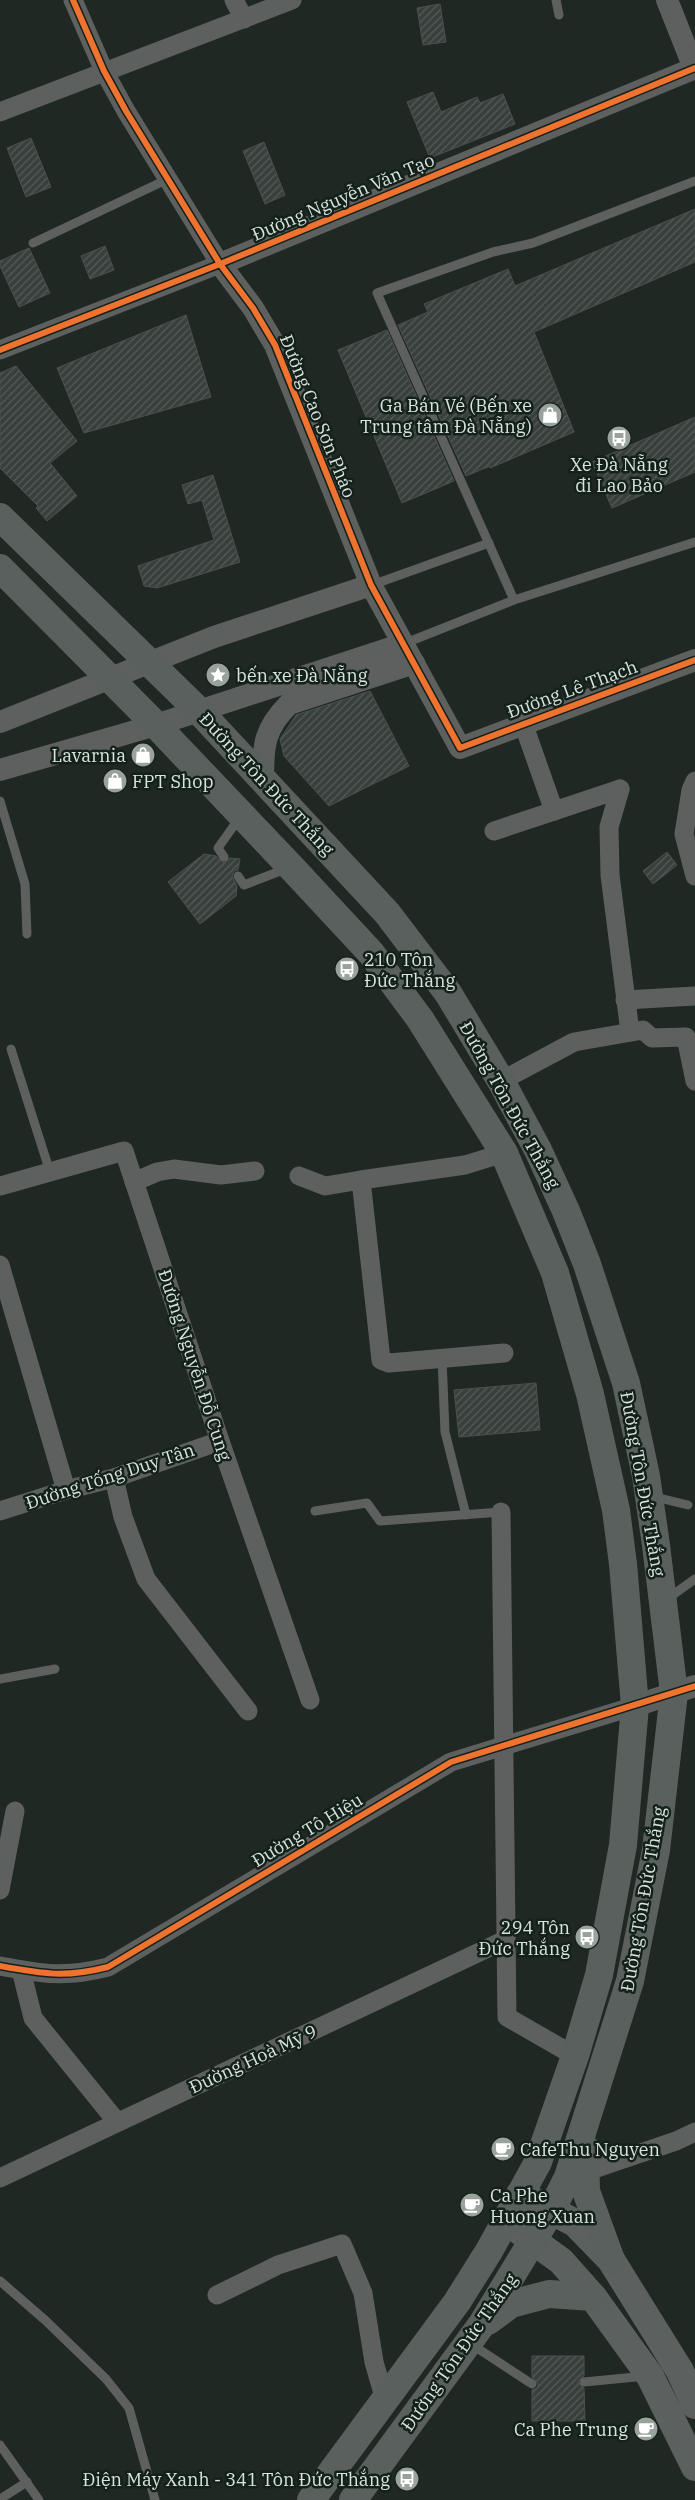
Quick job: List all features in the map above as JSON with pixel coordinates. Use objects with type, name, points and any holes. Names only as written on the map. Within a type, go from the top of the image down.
[{"type":"highway","name":"Đường Tôn Đức Thắng","points":[[0,517],[198,711],[387,913],[448,993],[501,1081],[538,1150],[566,1210],[587,1264],[626,1383],[649,1496],[663,1602],[684,1689],[656,1850],[630,1982],[587,2123],[568,2177],[552,2209],[532,2239],[517,2270],[476,2334],[356,2498]]},
{"type":"highway","name":"Đường Tôn Đức Thắng","points":[[0,568],[156,725],[291,867],[371,953],[420,1018],[504,1153],[555,1273],[590,1394],[616,1510],[623,1564],[635,1706],[623,1845],[599,1975],[575,2056],[538,2162],[506,2222],[457,2302],[310,2500]]},
{"type":"highway","points":[[590,1394],[626,1383]]},
{"type":"highway","points":[[587,2123],[584,2172],[586,2191],[611,2260]]},
{"type":"highway","points":[[476,2334],[511,2304],[549,2294],[594,2297]]},
{"type":"main road","points":[[520,2194],[552,2209],[575,2223],[611,2260],[680,2370],[695,2405]]},
{"type":"main road","points":[[506,2222],[561,2260],[594,2297],[650,2376],[695,2467]]},
{"type":"street","name":"Đường Cao Sơn Pháo","points":[[73,0],[104,72],[220,264],[253,308],[275,345],[371,585],[460,748]]},
{"type":"street","points":[[234,0],[244,19]]},
{"type":"street","points":[[0,112],[292,0]]},
{"type":"street","points":[[667,0],[695,68]]},
{"type":"street","name":"Đường Nguyễn Văn Tạo","points":[[0,350],[220,264],[695,68]]},
{"type":"street","points":[[0,722],[223,634],[371,585]]},
{"type":"street","points":[[0,770],[198,711],[408,653]]},
{"type":"street","points":[[262,779],[262,748],[266,734],[277,716],[289,704],[408,653]]},
{"type":"street","name":"Đường Lê Thạch","points":[[460,748],[695,660]]},
{"type":"street","points":[[523,723],[554,811]]},
{"type":"street","points":[[695,781],[691,790],[684,834],[695,876]]},
{"type":"street","points":[[494,830],[620,788],[609,827],[610,875],[630,1032]]},
{"type":"street","points":[[625,1000],[695,996]]},
{"type":"street","points":[[501,1081],[574,1042],[643,1030],[652,1038],[686,1037],[695,1081]]},
{"type":"street","name":"Đường Nguyễn Đỗ Cung","points":[[0,1186],[124,1151],[220,1440],[310,1700]]},
{"type":"street","points":[[299,1176],[325,1186],[465,1165],[504,1153]]},
{"type":"street","points":[[134,1182],[157,1172],[174,1169],[221,1175],[255,1171]]},
{"type":"street","points":[[361,1180],[379,1356],[384,1362],[389,1363],[504,1353]]},
{"type":"street","points":[[0,1265],[66,1490]]},
{"type":"street","name":"Đường Tống Duy Tân","points":[[0,1511],[66,1490],[114,1478],[220,1440]]},
{"type":"street","points":[[114,1478],[123,1517],[146,1579],[248,1711]]},
{"type":"street","points":[[501,1512],[507,2017],[575,2056]]},
{"type":"street","points":[[635,1706],[684,1689]]},
{"type":"street","name":"Đường Tô Hiệu","points":[[0,1966],[47,1975],[79,1974],[108,1967],[451,1762],[635,1706]]},
{"type":"street","points":[[0,1890],[15,1811]]},
{"type":"street","name":"Đường Hoà Mỹ 9","points":[[0,2178],[505,1940]]},
{"type":"street","points":[[21,1970],[33,2018],[117,2122]]},
{"type":"street","points":[[584,2172],[676,2142],[695,2132]]},
{"type":"street","points":[[217,2296],[278,2265],[342,2244],[364,2293],[374,2362],[385,2400]]},
{"type":"lane","points":[[556,0],[559,16]]},
{"type":"lane","points":[[33,243],[168,179]]},
{"type":"lane","points":[[514,600],[377,293],[493,252],[533,243],[695,181]]},
{"type":"lane","points":[[408,653],[514,600],[695,542]]},
{"type":"lane","points":[[371,585],[489,543]]},
{"type":"lane","points":[[0,801],[25,884],[27,934]]},
{"type":"lane","points":[[224,857],[218,848],[241,814]]},
{"type":"lane","points":[[238,876],[244,885],[291,867]]},
{"type":"lane","points":[[11,1049],[50,1172]]},
{"type":"lane","points":[[442,1358],[445,1432],[466,1515]]},
{"type":"lane","points":[[649,1496],[688,1505]]},
{"type":"lane","points":[[315,1511],[367,1503],[380,1521],[501,1512]]},
{"type":"lane","points":[[663,1602],[695,1579]]},
{"type":"lane","points":[[0,1679],[55,1669]]},
{"type":"lane","points":[[0,2281],[45,2320],[106,2379],[129,2408],[153,2500]]},
{"type":"lane","points":[[476,2334],[532,2384]]},
{"type":"lane","points":[[584,2382],[650,2376]]},
{"type":"lane","points":[[0,2445],[39,2500]]},
{"type":"lane","points":[[0,2500],[26,2482]]},
{"type":"building","points":[[440,4],[446,42],[423,45],[417,8]]},
{"type":"building","points":[[433,92],[441,112],[477,97],[480,103],[503,94],[515,124],[430,158],[407,102]]},
{"type":"building","points":[[31,138],[51,187],[26,197],[7,148]]},
{"type":"building","points":[[264,142],[285,195],[265,204],[243,151]]},
{"type":"building","points":[[695,209],[695,262],[534,332],[574,432],[490,468],[490,466],[466,476],[398,325],[428,312],[424,304],[508,269],[515,286]]},
{"type":"building","points":[[105,246],[114,270],[90,279],[81,256]]},
{"type":"building","points":[[29,248],[50,293],[19,307],[0,266],[0,261]]},
{"type":"building","points":[[186,315],[211,397],[84,433],[57,368]]},
{"type":"building","points":[[387,330],[454,481],[402,503],[338,350]]},
{"type":"building","points":[[16,366],[77,441],[50,463],[77,496],[47,521],[36,508],[38,506],[0,468],[0,373]]},
{"type":"building","points":[[695,417],[695,472],[612,508],[592,462]]},
{"type":"building","points":[[213,475],[240,562],[157,588],[144,586],[138,566],[214,540],[202,500],[188,504],[182,485]]},
{"type":"building","points":[[370,691],[409,766],[329,806],[284,756],[280,739],[296,715]]},
{"type":"building","points":[[667,852],[677,865],[653,884],[643,871]]},
{"type":"building","points":[[204,854],[216,856],[224,863],[230,858],[240,859],[238,870],[234,871],[232,876],[237,886],[236,896],[200,924],[168,882]]},
{"type":"building","points":[[536,1383],[540,1430],[459,1437],[454,1390]]},
{"type":"building","points":[[532,2356],[584,2356],[584,2376],[578,2382],[584,2388],[585,2421],[532,2421],[532,2390],[537,2388],[538,2384],[532,2377]]},
{"type":"cycle path","points":[[73,0],[104,71],[126,111],[220,264],[253,308],[275,345],[371,585],[460,748],[695,660]]},
{"type":"cycle path","points":[[0,350],[220,264],[695,68]]},
{"type":"cycle path","points":[[0,1966],[54,1974],[79,1973],[108,1967],[451,1762],[695,1686]]},
{"type":"place","name":"Ga Bán Vé (Bến xe Trung tâm Đà Nẵng)","points":[[550,415]]},
{"type":"place","name":"Xe Đà Nẵng đi Lao Bảo","points":[[619,438]]},
{"type":"place","name":"bến xe Đà Nẵng","points":[[218,675]]},
{"type":"place","name":"Lavarnia","points":[[143,755]]},
{"type":"place","name":"FPT Shop","points":[[115,781]]},
{"type":"place","name":"210 Tôn Đức Thắng","points":[[347,969]]},
{"type":"place","name":"294 Tôn Đức Thắng","points":[[587,1937]]},
{"type":"place","name":"CafeThu Nguyen","points":[[503,2149]]},
{"type":"place","name":"Ca Phe Huong Xuan","points":[[472,2205]]},
{"type":"place","name":"Ca Phe Trung","points":[[646,2429]]},
{"type":"place","name":"Điện Máy Xanh - 341 Tôn Đức Thắng","points":[[407,2479]]}]
